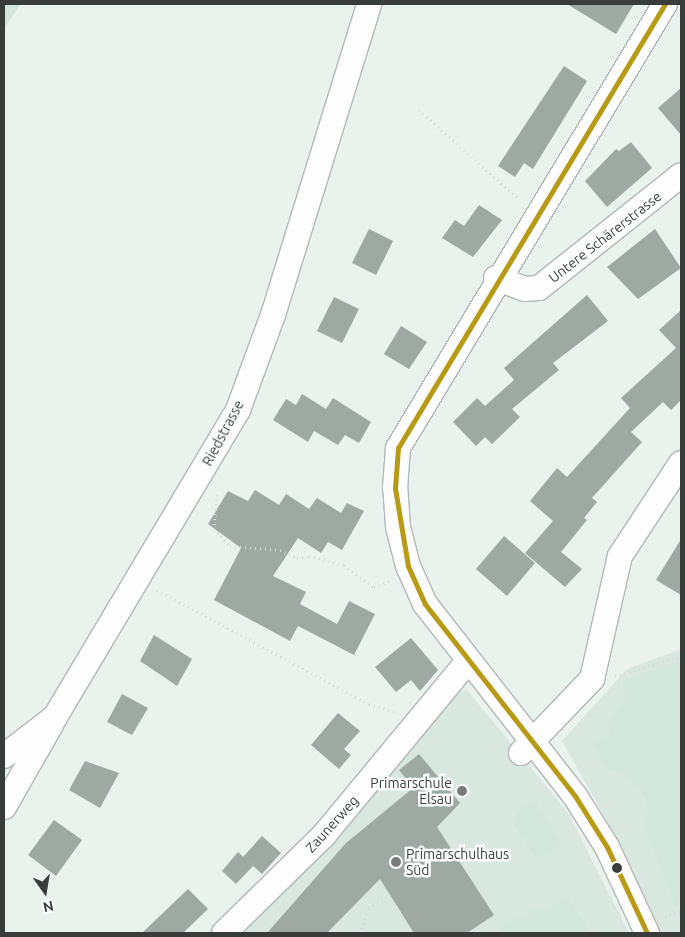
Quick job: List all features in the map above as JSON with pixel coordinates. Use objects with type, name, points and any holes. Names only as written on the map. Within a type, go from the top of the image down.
[{"type":"street","name":"Riedstrasse","points":[[4,756],[55,717],[238,410],[273,315],[369,4]]},
{"type":"street","points":[[647,933],[607,847],[528,746],[425,604],[408,566],[398,527],[398,448],[496,278],[665,4]]},
{"type":"street","name":"Untere Schärerstrasse","points":[[496,278],[524,289],[539,288],[681,175]]},
{"type":"street","points":[[528,746],[592,679],[620,556],[681,463]]},
{"type":"street","name":"Zaunerweg","points":[[224,933],[324,835],[417,726],[468,661]]},
{"type":"street","points":[[4,808],[55,717]]},
{"type":"path","points":[[419,110],[535,214]]},
{"type":"path","points":[[201,474],[214,483],[218,510],[214,529],[230,546],[280,550],[297,558],[309,556],[344,565],[374,587],[408,566]]},
{"type":"path","points":[[154,588],[417,726]]},
{"type":"path","points":[[592,679],[628,675],[681,656]]},
{"type":"path","points":[[359,933],[369,909],[390,895]]},
{"type":"shaded area","points":[[681,649],[681,933],[656,933],[608,823],[562,741],[627,669]]},
{"type":"shaded area","name":"Primarschule Elsau","points":[[467,690],[568,813],[629,933],[239,933],[457,692]]},
{"type":"green space","points":[[4,4],[21,4],[4,28]]},
{"type":"green space","points":[[681,661],[681,905],[676,907],[643,822],[649,810],[644,795],[621,773],[606,769],[594,744],[610,735],[607,725],[626,698],[622,681]]},
{"type":"green space","points":[[534,800],[562,844],[541,858],[535,857],[514,824],[516,812]]},
{"type":"green space","points":[[567,897],[591,933],[494,933],[514,918],[519,921],[536,908],[546,910]]},
{"type":"building","points":[[567,4],[634,4],[616,34]]},
{"type":"building","points":[[564,66],[587,81],[533,169],[524,163],[515,177],[498,166]]},
{"type":"building","points":[[681,88],[681,135],[658,108]]},
{"type":"building","points":[[631,142],[652,168],[607,207],[585,181],[616,149],[619,151]]},
{"type":"building","points":[[479,205],[502,220],[473,257],[442,238],[455,220],[464,226]]},
{"type":"building","points":[[369,229],[393,241],[376,275],[352,263]]},
{"type":"building","points":[[655,229],[681,268],[638,299],[607,267]]},
{"type":"building","points":[[587,295],[608,321],[553,363],[559,370],[512,409],[520,417],[492,444],[485,437],[476,446],[453,422],[477,398],[485,406],[514,380],[504,368]]},
{"type":"building","points":[[334,297],[359,309],[342,343],[317,331]]},
{"type":"building","points":[[681,310],[681,400],[671,410],[663,402],[631,432],[642,442],[592,498],[597,502],[584,518],[587,520],[561,552],[582,569],[565,587],[525,553],[553,521],[530,501],[557,468],[567,477],[630,408],[621,398],[676,348],[659,330]]},
{"type":"building","points":[[401,326],[427,342],[409,369],[384,354]]},
{"type":"building","points":[[302,394],[326,409],[333,398],[371,422],[359,443],[345,435],[338,445],[314,431],[308,442],[273,420],[286,399],[296,405]]},
{"type":"building","points":[[255,490],[279,505],[286,494],[309,509],[317,498],[341,513],[347,503],[364,511],[342,550],[328,542],[321,553],[298,538],[273,576],[306,592],[300,604],[337,624],[349,601],[375,614],[354,655],[298,626],[290,641],[214,600],[241,548],[208,524],[228,491],[248,501]]},
{"type":"building","points":[[504,536],[535,563],[507,596],[476,569]]},
{"type":"building","points":[[681,539],[681,595],[656,580]]},
{"type":"building","points":[[154,635],[192,659],[177,686],[140,661]]},
{"type":"building","points":[[411,638],[438,670],[420,691],[411,680],[396,692],[375,667]]},
{"type":"building","points":[[122,694],[148,708],[132,735],[107,722]]},
{"type":"building","points":[[338,713],[360,731],[344,749],[351,755],[339,769],[311,745]]},
{"type":"building","name":"Primarschulhaus Süd","points":[[419,754],[460,803],[437,827],[494,915],[467,933],[414,933],[380,879],[327,933],[267,933],[346,843],[413,788],[399,770]]},
{"type":"building","points":[[85,761],[119,773],[100,808],[69,790]]},
{"type":"building","points":[[54,820],[82,840],[56,876],[28,855]]},
{"type":"building","points":[[262,836],[281,853],[262,874],[243,857]]},
{"type":"building","points":[[238,852],[253,866],[236,884],[222,871]]},
{"type":"building","points":[[188,889],[208,909],[183,933],[142,933]]},
{"type":"transit line","points":[[647,933],[607,847],[575,796],[425,604],[408,566],[395,488],[398,448],[665,4]]},
{"type":"place","name":"Primarschule Elsau","points":[[462,791]]},
{"type":"place","name":"Primarschulhaus Süd","points":[[396,862]]}]
